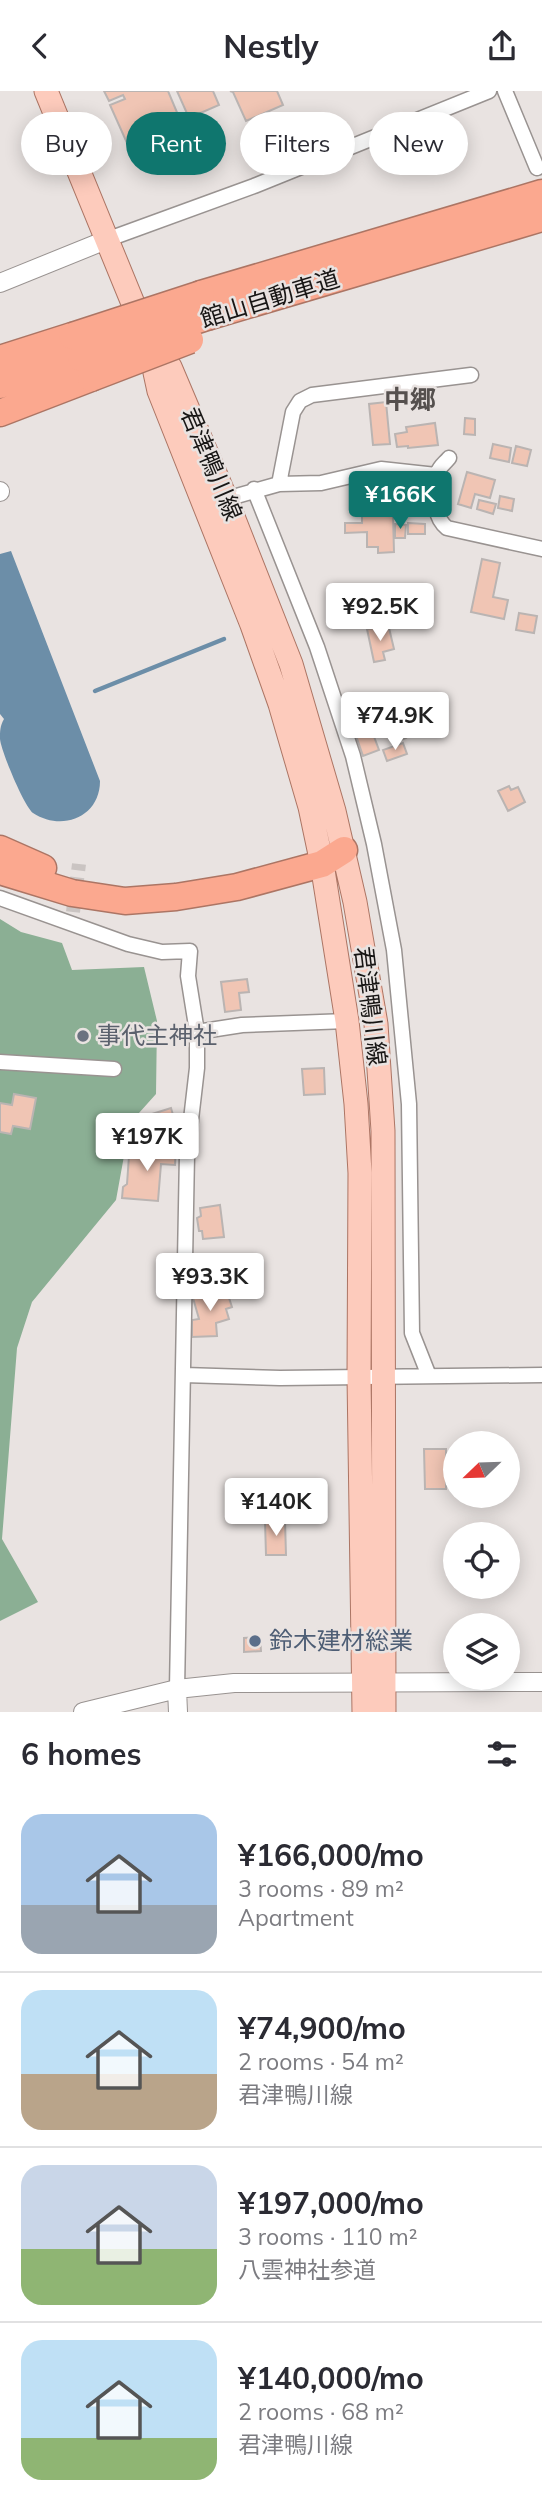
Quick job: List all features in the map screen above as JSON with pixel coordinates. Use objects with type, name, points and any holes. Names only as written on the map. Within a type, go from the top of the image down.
[{"type":"highway","name":"館山自動車道","points":[[0,385],[209,314],[540,180]]},
{"type":"highway","points":[[0,413],[82,357],[209,314],[542,218]]},
{"type":"highway","name":"館山自動車道","points":[[0,359],[82,357]]},
{"type":"highway","points":[[0,849],[52,872],[116,884],[184,881],[328,854]]},
{"type":"highway","points":[[0,871],[72,893],[125,901],[176,897],[237,887],[328,854]]},
{"type":"main road","name":"君津鴨川線","points":[[46,91],[148,340],[159,391],[252,625],[281,705],[310,807],[328,854],[355,902],[376,1024],[383,1131],[383,1376],[374,1681],[364,1712]]},
{"type":"main road","name":"君津鴨川線","points":[[148,340],[170,367],[226,499],[291,664],[334,811],[328,854],[356,1104],[360,1173],[359,1377],[374,1681],[384,1712]]},
{"type":"street","points":[[0,283],[106,240],[254,186],[489,91]]},
{"type":"street","points":[[505,91],[540,180]]},
{"type":"street","points":[[279,484],[293,412],[300,401],[312,395],[471,375]]},
{"type":"street","points":[[449,458],[436,475],[436,509],[439,522],[447,528],[542,549]]},
{"type":"street","points":[[226,499],[279,484],[321,483],[381,469],[436,475]]},
{"type":"street","points":[[254,489],[317,647],[354,756],[374,844],[394,950],[409,1104],[412,1333],[429,1375]]},
{"type":"street","points":[[0,898],[71,917],[128,944],[162,952],[190,951],[188,976],[197,1032],[197,1068],[187,1154],[178,1712]]},
{"type":"street","points":[[197,1032],[242,1025],[347,1021]]},
{"type":"street","points":[[0,1062],[114,1069]]},
{"type":"street","points":[[184,1375],[279,1378],[542,1375]]},
{"type":"street","points":[[83,1712],[177,1689],[234,1683],[542,1682]]},
{"type":"green space","points":[[0,919],[21,932],[62,943],[72,970],[144,967],[157,1021],[156,1094],[130,1123],[116,1200],[32,1302],[17,1348],[2,1539],[38,1602],[0,1621]]},
{"type":"water","points":[[11,551],[100,781],[94,804],[77,818],[67,821],[44,819],[33,813],[14,778],[0,739],[4,719],[0,714],[0,554]]},
{"type":"building","points":[[104,91],[168,91],[177,112],[126,112],[126,141],[110,105],[125,99],[123,95],[109,101]]},
{"type":"building","points":[[177,91],[213,91],[219,105],[203,112],[186,112]]},
{"type":"building","points":[[230,91],[277,91],[283,105],[267,112],[242,112],[233,92]]},
{"type":"building","points":[[386,402],[390,444],[373,445],[369,404]]},
{"type":"building","points":[[465,418],[475,419],[475,435],[464,434]]},
{"type":"building","points":[[435,423],[438,445],[397,447],[395,434],[407,432],[406,427]]},
{"type":"building","points":[[493,444],[511,448],[509,462],[490,458]]},
{"type":"building","points":[[516,446],[531,450],[527,466],[512,463]]},
{"type":"building","points":[[467,472],[495,480],[490,498],[475,494],[471,508],[458,504]]},
{"type":"building","points":[[500,496],[514,499],[512,511],[498,508]]},
{"type":"building","points":[[413,497],[426,497],[426,515],[413,515]]},
{"type":"building","points":[[479,500],[496,504],[493,514],[477,509]]},
{"type":"building","points":[[393,515],[394,552],[378,553],[378,547],[367,547],[367,532],[345,533],[345,523],[362,523],[362,516]]},
{"type":"building","points":[[408,523],[425,524],[425,534],[408,534]]},
{"type":"building","points":[[395,524],[406,525],[405,538],[395,538]]},
{"type":"building","points":[[482,559],[500,563],[493,597],[508,600],[504,619],[471,612]]},
{"type":"building","points":[[385,597],[388,612],[369,616],[366,600]]},
{"type":"building","points":[[519,613],[537,616],[534,633],[516,630]]},
{"type":"building","points":[[374,628],[375,631],[389,628],[394,649],[383,652],[385,660],[374,662],[367,629]]},
{"type":"building","points":[[395,707],[406,738],[392,743],[387,730],[382,732],[379,723],[375,725],[371,715]]},
{"type":"building","points":[[367,718],[379,750],[363,756],[352,724]]},
{"type":"building","points":[[403,743],[407,754],[387,761],[383,750]]},
{"type":"building","points":[[509,786],[511,790],[518,787],[525,802],[508,811],[498,791]]},
{"type":"building","points":[[247,979],[249,992],[239,993],[241,1010],[225,1012],[221,982]]},
{"type":"building","points":[[324,1068],[325,1094],[304,1095],[302,1069]]},
{"type":"building","points":[[14,1094],[36,1098],[30,1129],[13,1126],[11,1134],[0,1132],[0,1103],[12,1105]]},
{"type":"building","points":[[171,1108],[177,1129],[153,1136],[153,1142],[140,1146],[136,1131],[153,1126],[149,1115]]},
{"type":"building","points":[[155,1145],[176,1146],[175,1165],[161,1164],[158,1201],[122,1198],[123,1187],[127,1184],[129,1156],[138,1157],[138,1151],[154,1152]]},
{"type":"building","points":[[220,1205],[224,1237],[203,1239],[197,1218],[201,1216],[200,1208]]},
{"type":"building","points":[[222,1289],[224,1296],[228,1295],[232,1307],[226,1309],[229,1319],[216,1323],[217,1336],[192,1337],[192,1320],[199,1319],[193,1298]]},
{"type":"building","points":[[424,1449],[443,1449],[443,1489],[425,1489]]},
{"type":"building","points":[[265,1521],[285,1521],[286,1555],[266,1555]]},
{"type":"building","points":[[260,1637],[261,1651],[244,1652],[244,1638]]},
{"type":"waterway","points":[[95,691],[224,639]]},
{"type":"tunnel","points":[[73,912],[79,864]]},
{"type":"place","name":"事代主神社","points":[[83,1036]]},
{"type":"place","name":"鈴木建材総業","points":[[255,1641]]},
{"type":"district","name":"中郷","points":[[410,400]]}]
